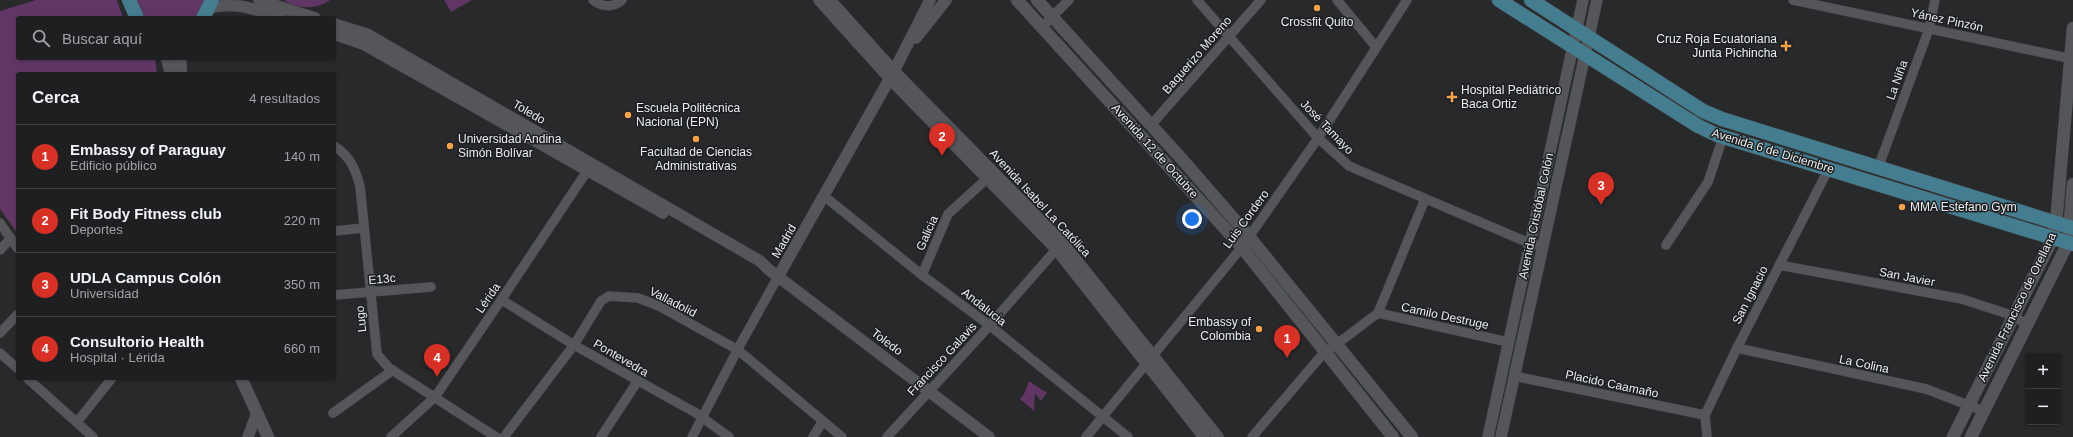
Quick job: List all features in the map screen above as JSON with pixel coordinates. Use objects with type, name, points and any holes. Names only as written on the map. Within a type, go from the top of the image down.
[{"type":"main road","points":[[129,0],[136,16]]},
{"type":"main road","name":"Avenida 12 de Octubre","points":[[1017,0],[1242,247],[1393,437]]},
{"type":"main road","name":"Avenida 12 de Octubre","points":[[1037,0],[1151,125],[1249,236],[1412,437]]},
{"type":"main road","name":"Avenida 6 de Diciembre","points":[[1499,0],[1698,126],[1723,137],[1829,168],[2070,243]]},
{"type":"main road","name":"Avenida 6 de Diciembre","points":[[1531,0],[1703,111],[1722,119],[2066,226]]},
{"type":"main road","name":"Avenida Francisco de Orellana","points":[[1971,437],[2070,243],[2066,226],[2073,28]]},
{"type":"main road","points":[[168,60],[170,72]]},
{"type":"main road","points":[[180,60],[181,72]]},
{"type":"main road","name":"Avenida Francisco de Orellana","points":[[1953,437],[2053,238],[2066,226],[2073,184]]},
{"type":"main road","points":[[242,380],[268,437]]},
{"type":"main road","points":[[250,380],[275,437]]},
{"type":"street","points":[[259,0],[310,16]]},
{"type":"street","points":[[593,0],[604,6],[622,0]]},
{"type":"street","name":"Avenida Isabel La Católica","points":[[819,0],[1059,246],[1150,358],[1218,437]]},
{"type":"street","name":"Avenida Isabel La Católica","points":[[830,0],[892,75]]},
{"type":"street","name":"Madrid","points":[[692,437],[738,350],[892,75],[930,0]]},
{"type":"street","name":"Madrid","points":[[900,59],[946,0]]},
{"type":"street","points":[[1042,27],[1069,0]]},
{"type":"street","name":"José Tamayo","points":[[1197,0],[1318,138],[1348,166],[1529,243],[1543,247]]},
{"type":"street","name":"Baquerizo Moreno","points":[[1151,125],[1261,0]]},
{"type":"street","points":[[1337,0],[1376,47]]},
{"type":"street","name":"Luis Cordero","points":[[1086,437],[1242,247],[1318,138],[1407,0]]},
{"type":"street","name":"Avenida Cristóbal Colón","points":[[1582,33],[1583,0]]},
{"type":"street","name":"Avenida Cristóbal Colón","points":[[1488,437],[1529,243],[1582,33],[1596,0]]},
{"type":"street","name":"Yánez Pinzón","points":[[1793,0],[2072,59]]},
{"type":"street","name":"La Niña","points":[[1878,168],[1929,29],[1935,0]]},
{"type":"street","points":[[208,9],[221,5],[238,4],[276,16]]},
{"type":"street","name":"Toledo","points":[[336,25],[367,34],[758,267],[768,269],[989,437]]},
{"type":"street","name":"Toledo","points":[[336,35],[363,44],[590,167]]},
{"type":"street","name":"Avenida Cristóbal Colón","points":[[1501,437],[1543,247],[1578,50]]},
{"type":"street","points":[[1666,245],[1708,182],[1723,137]]},
{"type":"street","name":"Lugo","points":[[336,147],[344,152],[356,169],[360,186],[370,292],[378,354],[382,361],[393,370],[496,437]]},
{"type":"street","name":"Lérida","points":[[391,437],[435,396],[502,300],[590,167]]},
{"type":"street","name":"San Ignacio","points":[[1705,415],[1737,348],[1829,168]]},
{"type":"street","name":"Galicia","points":[[922,275],[948,214],[990,175]]},
{"type":"street","name":"Andalucia","points":[[824,196],[922,275],[990,325],[1128,437]]},
{"type":"street","points":[[1252,437],[1326,351],[1378,313],[1425,199]]},
{"type":"street","points":[[0,223],[16,246]]},
{"type":"street","points":[[336,231],[364,228]]},
{"type":"street","points":[[0,250],[11,238]]},
{"type":"street","name":"Francisco Galavis","points":[[887,437],[990,325],[1059,246]]},
{"type":"street","name":"San Javier","points":[[1779,265],[1962,300],[2014,316],[2027,325]]},
{"type":"street","name":"E13c","points":[[336,296],[431,286]]},
{"type":"street","name":"Valladolid","points":[[504,437],[574,345],[601,301],[610,296],[638,298],[659,306],[738,350],[842,437]]},
{"type":"street","name":"Pontevedra","points":[[502,300],[637,382],[703,418],[729,437]]},
{"type":"street","name":"Camilo Destruge","points":[[1378,313],[1508,342]]},
{"type":"street","points":[[0,333],[16,316]]},
{"type":"street","name":"La Colina","points":[[1737,348],[1926,389],[1984,411]]},
{"type":"street","points":[[0,353],[16,367]]},
{"type":"street","name":"Avenida Isabel La Católica","points":[[1150,358],[1204,437]]},
{"type":"street","points":[[334,413],[393,370]]},
{"type":"street","name":"Placido Caamaño","points":[[1514,376],[1705,415]]},
{"type":"street","points":[[32,380],[93,437]]},
{"type":"street","points":[[77,422],[109,380]]},
{"type":"street","points":[[601,437],[637,382]]},
{"type":"street","points":[[248,437],[257,413]]},
{"type":"street","points":[[1705,415],[1707,437]]},
{"type":"street","points":[[813,437],[823,421]]},
{"type":"shaded area","points":[[36,0],[117,0],[122,16],[16,16],[16,60],[155,60],[157,72],[16,72],[16,231],[0,209],[0,11]]},
{"type":"shaded area","points":[[134,0],[208,0],[200,16],[142,16]]},
{"type":"shaded area","points":[[284,0],[330,0],[313,7],[301,7]]},
{"type":"shaded area","points":[[444,0],[472,0],[451,12]]},
{"type":"shaded area","points":[[1029,381],[1047,393],[1041,401],[1035,393],[1034,411],[1020,399],[1024,394]]},
{"type":"place","name":"Crossfit Quito","points":[[1317,8]]},
{"type":"place","name":"Cruz Roja Ecuatoriana Junta Pichincha","points":[[1786,46]]},
{"type":"place","name":"Hospital Pediátrico Baca Ortiz","points":[[1452,97]]},
{"type":"place","name":"Escuela Politécnica Nacional (EPN)","points":[[628,115]]},
{"type":"place","name":"Facultad de Ciencias Administrativas","points":[[696,139]]},
{"type":"place","name":"Universidad Andina Simón Bolívar","points":[[450,146]]},
{"type":"place","name":"Fit Body Fitness club","points":[[942,156]]},
{"type":"place","name":"UDLA Campus Colón","points":[[1601,205]]},
{"type":"place","name":"MMA Estefano Gym","points":[[1902,207]]},
{"type":"place","name":"Embassy of Colombia","points":[[1259,329]]},
{"type":"place","name":"Embassy of Paraguay","points":[[1287,358]]},
{"type":"place","name":"Consultorio Health","points":[[437,377]]}]
